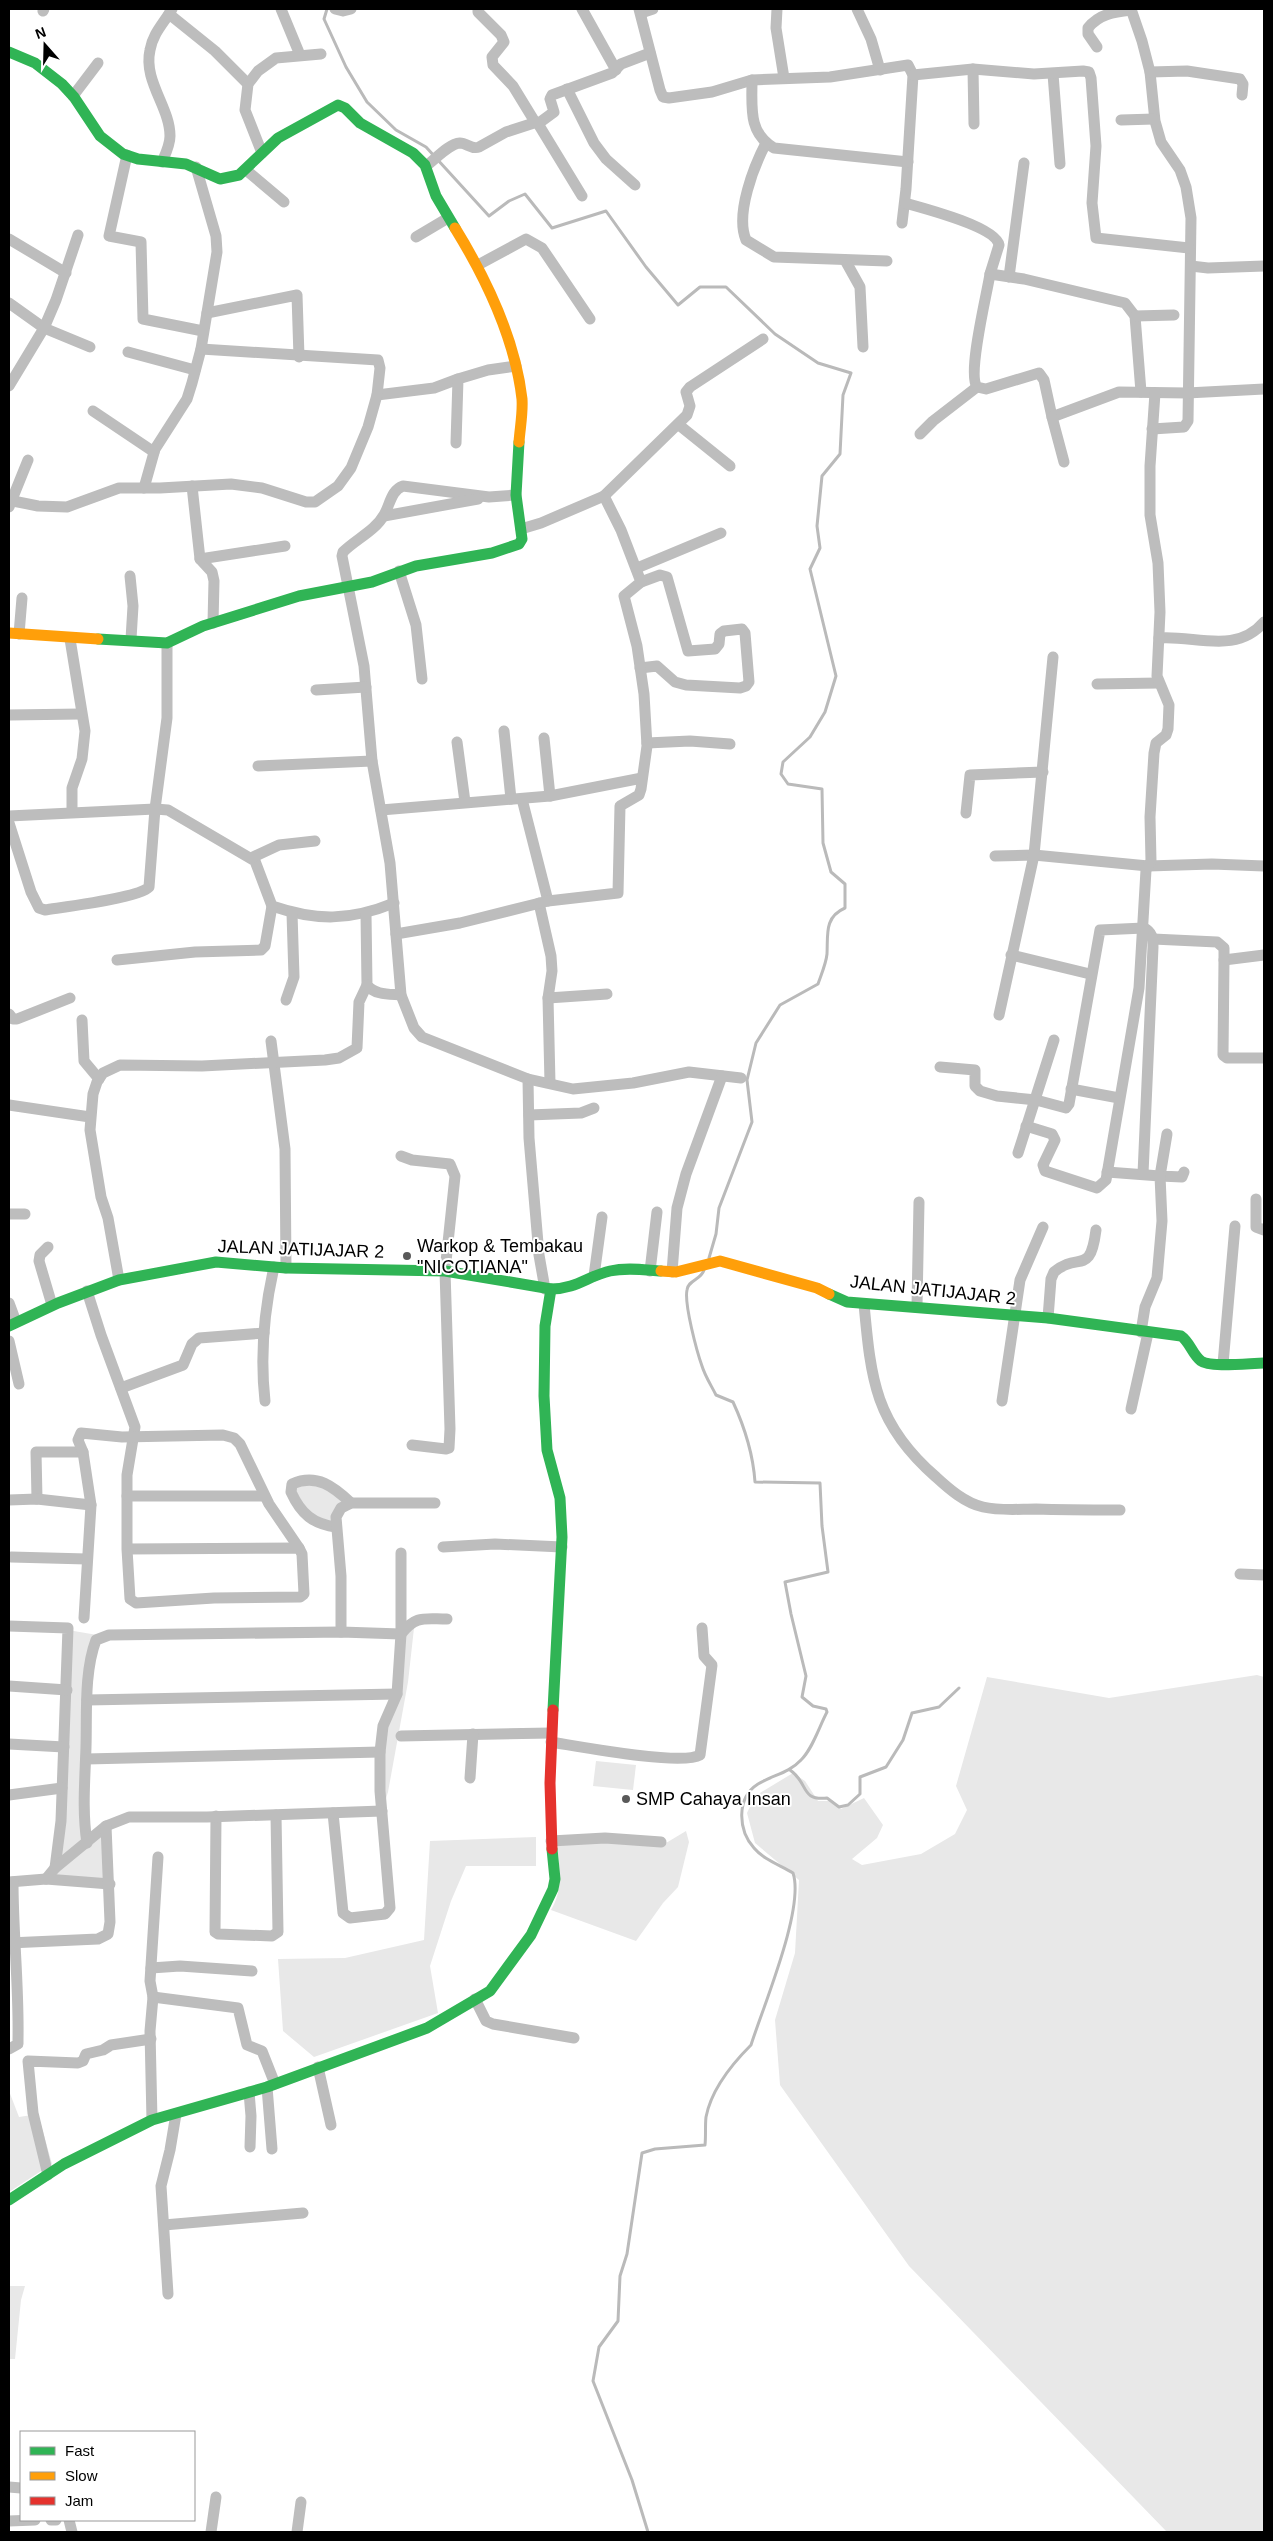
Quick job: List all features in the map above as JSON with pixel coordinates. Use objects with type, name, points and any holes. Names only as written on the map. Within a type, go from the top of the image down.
[{"type":"street","points":[[281,9],[300,55]]},
{"type":"street","points":[[335,9],[343,11],[352,9]]},
{"type":"street","points":[[478,9],[478,12],[501,35],[504,42],[492,57],[493,65],[513,86],[582,196]]},
{"type":"street","points":[[582,9],[616,70]]},
{"type":"street","points":[[653,9],[640,11],[660,90],[664,97],[669,98],[712,92],[752,80],[830,78],[906,64],[910,66],[913,75],[905,203],[902,223]]},
{"type":"street","points":[[777,9],[776,28],[784,78]]},
{"type":"street","points":[[857,9],[871,38],[880,70]]},
{"type":"street","points":[[1097,47],[1088,34],[1088,28],[1095,20],[1114,12],[1131,10],[1150,72],[1154,119],[1161,142],[1180,170],[1186,187],[1191,218],[1187,425],[1179,428],[1152,429]]},
{"type":"street","points":[[162,162],[168,148],[170,135],[148,60],[153,38],[170,11],[215,51],[248,84]]},
{"type":"street","points":[[9,52],[21,56],[54,79],[73,96],[98,135],[127,155],[162,162],[176,161],[196,167],[216,179],[231,178],[246,170],[278,138],[338,105],[345,108],[366,127],[431,162]]},
{"type":"street","points":[[431,162],[454,145],[461,143],[475,149],[486,145],[506,132],[537,122],[554,112],[551,97],[567,89],[593,81],[616,70],[621,64],[650,53]]},
{"type":"street","points":[[262,153],[245,110],[248,84],[258,71],[276,58],[321,54]]},
{"type":"street","points":[[73,96],[98,62]]},
{"type":"street","points":[[913,75],[973,69],[1053,74],[1086,71],[1092,78],[1096,146],[1092,203],[1096,238],[1189,248]]},
{"type":"street","points":[[973,69],[974,124]]},
{"type":"street","points":[[1150,72],[1187,71],[1240,79],[1243,84],[1242,95]]},
{"type":"street","points":[[1053,74],[1060,164]]},
{"type":"street","points":[[752,80],[755,128],[766,143],[774,148],[908,162]]},
{"type":"street","points":[[567,89],[594,143],[606,159],[635,185]]},
{"type":"street","points":[[1121,120],[1154,119]]},
{"type":"street","points":[[766,143],[751,174],[744,224],[746,240],[774,257],[887,261]]},
{"type":"street","points":[[127,155],[109,236],[141,242],[144,319],[203,331]]},
{"type":"street","points":[[22,598],[14,634],[70,638],[132,639],[167,643],[213,623],[321,590],[372,582],[416,566],[492,553],[519,544],[522,539],[516,495],[522,401],[516,366],[506,329],[478,265],[436,196],[431,162]]},
{"type":"street","points":[[1009,277],[1024,163]]},
{"type":"street","points":[[144,488],[154,452],[187,399],[201,349],[217,252],[216,236],[196,167]]},
{"type":"street","points":[[246,170],[284,202]]},
{"type":"street","points":[[905,203],[948,214],[995,237],[999,246],[990,274],[976,347],[974,382],[977,387],[986,389],[1033,372],[1039,372],[1044,380],[1064,462]]},
{"type":"street","points":[[416,237],[448,218]]},
{"type":"street","points":[[9,386],[44,328],[66,273],[78,235]]},
{"type":"street","points":[[9,239],[66,273]]},
{"type":"street","points":[[478,265],[526,239],[542,248],[590,319]]},
{"type":"street","points":[[844,260],[860,287],[863,347]]},
{"type":"street","points":[[1191,266],[1208,268],[1264,266]]},
{"type":"street","points":[[990,274],[1125,303],[1135,316],[1141,392]]},
{"type":"street","points":[[206,313],[297,295],[299,357]]},
{"type":"street","points":[[9,303],[44,328],[90,346]]},
{"type":"street","points":[[1135,316],[1174,315]]},
{"type":"street","points":[[521,529],[541,523],[604,496],[687,415],[690,406],[686,392],[690,387],[763,339]]},
{"type":"street","points":[[28,460],[11,504],[67,507],[84,502],[112,489],[192,486],[249,486],[306,502],[315,502],[338,486],[351,468],[368,427],[377,395],[380,368],[375,359],[299,357],[201,349]]},
{"type":"street","points":[[128,352],[195,370]]},
{"type":"street","points":[[377,395],[434,388],[488,370],[516,366]]},
{"type":"street","points":[[456,443],[458,379]]},
{"type":"street","points":[[920,434],[933,421],[977,387]]},
{"type":"street","points":[[1052,417],[1119,392],[1187,394],[1264,389]]},
{"type":"street","points":[[1026,1126],[1052,1134],[1055,1140],[1043,1165],[1045,1171],[1097,1188],[1106,1180],[1139,988],[1146,870],[1151,861],[1150,817],[1154,753],[1156,742],[1166,735],[1168,729],[1168,699],[1159,683],[1157,668],[1159,638],[1158,563],[1150,515],[1152,429],[1155,393]]},
{"type":"street","points":[[93,411],[154,452]]},
{"type":"street","points":[[678,425],[730,466]]},
{"type":"street","points":[[192,486],[200,559],[212,572],[213,623]]},
{"type":"street","points":[[489,497],[403,486],[394,491],[384,516],[370,531],[343,552],[366,687],[372,761],[394,903],[401,995],[414,1028],[422,1037],[528,1079],[573,1089],[632,1083],[689,1072],[741,1078]]},
{"type":"street","points":[[384,516],[489,497],[516,495]]},
{"type":"street","points":[[604,496],[637,568],[641,582]]},
{"type":"street","points":[[637,568],[721,533]]},
{"type":"street","points":[[200,559],[285,546]]},
{"type":"street","points":[[399,571],[416,625],[422,679]]},
{"type":"street","points":[[396,934],[426,930],[544,902],[618,893],[620,806],[638,795],[647,743],[640,668],[624,596],[641,582],[660,575],[667,577],[688,651],[715,649],[719,644],[720,634],[724,631],[742,630],[745,633],[749,682],[746,686],[740,688],[686,685],[675,682],[657,666],[640,668]]},
{"type":"street","points":[[130,576],[133,606],[132,639]]},
{"type":"street","points":[[1159,638],[1181,637],[1231,642],[1246,636],[1264,623]]},
{"type":"street","points":[[1264,623],[1264,637]]},
{"type":"street","points":[[70,638],[84,744],[82,759],[72,788],[72,812]]},
{"type":"street","points":[[9,823],[12,849],[39,908],[45,910],[143,892],[149,887],[152,870],[155,809],[167,718],[167,643]]},
{"type":"street","points":[[999,1015],[1034,855],[1053,657]]},
{"type":"street","points":[[1097,684],[1159,683]]},
{"type":"street","points":[[316,690],[366,687]]},
{"type":"street","points":[[9,715],[81,714]]},
{"type":"street","points":[[504,731],[510,799]]},
{"type":"street","points":[[544,738],[550,796]]},
{"type":"street","points":[[457,742],[465,802]]},
{"type":"street","points":[[647,743],[690,742],[730,744]]},
{"type":"street","points":[[258,766],[372,761]]},
{"type":"street","points":[[966,813],[970,775],[1043,772]]},
{"type":"street","points":[[381,810],[465,802],[522,800],[642,778]]},
{"type":"street","points":[[522,800],[544,902],[551,956],[552,971],[548,998],[550,1083]]},
{"type":"street","points":[[9,816],[72,812],[168,810],[255,861],[272,906],[264,946],[260,950],[195,952],[117,960]]},
{"type":"street","points":[[251,858],[279,846],[315,841]]},
{"type":"street","points":[[995,856],[1034,855],[1148,866],[1212,864],[1264,866]]},
{"type":"street","points":[[272,906],[307,917],[366,914],[394,903]]},
{"type":"street","points":[[286,1000],[294,977],[292,913]]},
{"type":"street","points":[[119,1280],[108,1218],[101,1197],[91,1143],[90,1117],[93,1094],[103,1073],[120,1065],[202,1066],[325,1060],[339,1058],[356,1048],[359,1002],[367,985],[366,914]]},
{"type":"street","points":[[940,1067],[975,1070],[975,1086],[987,1093],[1036,1100],[1066,1108],[1072,1089],[1090,974],[1100,930],[1144,928],[1149,931],[1153,939],[1151,1044],[1143,1144],[1144,1174]]},
{"type":"street","points":[[1153,939],[1217,942],[1224,948],[1223,1055],[1227,1058],[1264,1058]]},
{"type":"street","points":[[1011,955],[1090,974]]},
{"type":"street","points":[[1224,960],[1264,955]]},
{"type":"street","points":[[367,985],[370,990],[376,992],[401,995]]},
{"type":"street","points":[[548,998],[607,994]]},
{"type":"street","points":[[9,1014],[17,1019],[70,998]]},
{"type":"street","points":[[82,1020],[84,1061],[99,1079]]},
{"type":"street","points":[[1018,1153],[1054,1040]]},
{"type":"street","points":[[265,1401],[264,1333],[280,1268],[285,1149],[272,1062],[271,1041]]},
{"type":"street","points":[[672,1272],[672,1238],[677,1208],[686,1174],[722,1076]]},
{"type":"street","points":[[9,2200],[72,2160],[152,2120],[271,2086],[427,2028],[490,1991],[531,1935],[553,1889],[551,1737],[556,1619],[562,1547],[560,1498],[547,1450],[544,1396],[545,1326],[548,1289],[538,1255],[528,1079]]},
{"type":"street","points":[[1072,1089],[1120,1098]]},
{"type":"street","points":[[9,1105],[90,1117]]},
{"type":"street","points":[[529,1115],[581,1113],[594,1108]]},
{"type":"street","points":[[1131,1408],[1145,1332],[1144,1307],[1157,1278],[1162,1221],[1160,1176],[1167,1134]]},
{"type":"street","points":[[401,1156],[412,1160],[444,1162],[450,1164],[454,1171],[445,1271],[449,1448],[446,1450],[412,1445]]},
{"type":"street","points":[[1107,1172],[1179,1178],[1182,1177],[1184,1172]]},
{"type":"street","points":[[1256,1199],[1256,1227],[1264,1230]]},
{"type":"street","points":[[917,1306],[919,1202]]},
{"type":"street","points":[[650,1271],[657,1212]]},
{"type":"street","points":[[9,1214],[25,1214]]},
{"type":"street","points":[[594,1276],[602,1217]]},
{"type":"street","points":[[1002,1401],[1020,1280],[1043,1226]]},
{"type":"street","points":[[1223,1364],[1235,1226]]},
{"type":"street","points":[[1048,1318],[1054,1272],[1090,1258],[1094,1250],[1096,1230]]},
{"type":"street","points":[[48,1247],[40,1255],[39,1261],[52,1305]]},
{"type":"street","name":"JALAN JATIJAJAR 2","points":[[12,1324],[52,1305],[119,1280],[216,1262],[280,1268],[445,1271],[548,1289],[572,1287],[594,1276],[620,1269],[672,1272],[712,1262],[735,1264],[816,1288],[848,1302],[917,1306],[1048,1318],[1181,1336],[1187,1340],[1201,1361],[1223,1364],[1264,1363]]},
{"type":"street","points":[[84,1618],[91,1505],[83,1452],[78,1440],[81,1432],[134,1437],[230,1436],[237,1440],[244,1450],[264,1496],[302,1552],[304,1594],[300,1597],[214,1598],[136,1603],[130,1600],[127,1549],[127,1496],[128,1463],[134,1437],[134,1427],[87,1291]]},
{"type":"street","points":[[9,1303],[12,1324]]},
{"type":"street","points":[[864,1304],[870,1358],[881,1407],[898,1436],[926,1468],[948,1488],[967,1501],[997,1509],[1120,1510]]},
{"type":"street","points":[[121,1388],[183,1365],[192,1344],[199,1338],[264,1333]]},
{"type":"street","points":[[9,1341],[19,1384]]},
{"type":"street","points":[[37,1499],[36,1452],[83,1452]]},
{"type":"street","points":[[336,1527],[324,1526],[305,1515],[291,1492],[292,1484],[309,1479],[327,1483],[351,1503]]},
{"type":"street","points":[[127,1496],[264,1496]]},
{"type":"street","points":[[9,1500],[37,1499],[91,1505]]},
{"type":"street","points":[[341,1632],[341,1576],[336,1517],[341,1508],[351,1503],[435,1503]]},
{"type":"street","points":[[442,1547],[495,1544],[562,1547]]},
{"type":"street","points":[[127,1549],[299,1548]]},
{"type":"street","points":[[333,1813],[343,1913],[350,1918],[385,1914],[390,1908],[382,1811],[380,1752],[383,1726],[397,1694],[401,1634],[401,1553]]},
{"type":"street","points":[[11,1557],[87,1559]]},
{"type":"street","points":[[1240,1574],[1264,1575]]},
{"type":"street","points":[[401,1634],[410,1622],[417,1619],[446,1619]]},
{"type":"street","points":[[9,1626],[68,1628],[62,1788],[55,1868]]},
{"type":"street","points":[[401,1736],[473,1734],[551,1737],[665,1757],[693,1758],[700,1755],[712,1665],[704,1656],[702,1628]]},
{"type":"street","points":[[87,1843],[84,1828],[87,1700],[92,1649],[96,1640],[103,1636],[341,1632],[401,1634]]},
{"type":"street","points":[[9,1686],[67,1690]]},
{"type":"street","points":[[87,1700],[397,1694]]},
{"type":"street","points":[[470,1778],[473,1734]]},
{"type":"street","points":[[9,1744],[64,1748]]},
{"type":"street","points":[[86,1759],[380,1752]]},
{"type":"street","points":[[9,1795],[62,1788]]},
{"type":"street","points":[[46,1879],[55,1868],[106,1826],[129,1817],[382,1811]]},
{"type":"street","points":[[216,1816],[215,1932],[218,1934],[272,1936],[278,1932],[276,1815]]},
{"type":"street","points":[[12,1944],[98,1939],[108,1934],[110,1922],[110,1884],[106,1826]]},
{"type":"street","points":[[551,1841],[605,1838],[661,1842]]},
{"type":"street","points":[[152,2120],[151,2039],[153,1997],[151,1968],[158,1857]]},
{"type":"street","points":[[9,2049],[18,2044],[14,1998],[11,1882],[46,1879],[110,1884]]},
{"type":"street","points":[[151,1968],[180,1966],[252,1971]]},
{"type":"street","points":[[153,1997],[238,2008],[247,2045],[262,2051],[271,2086],[272,2149]]},
{"type":"street","points":[[475,2000],[486,2021],[493,2024],[574,2038]]},
{"type":"street","points":[[48,2175],[33,2113],[28,2061],[78,2063],[83,2061],[86,2054],[103,2050],[111,2044],[151,2039]]},
{"type":"street","points":[[318,2068],[331,2125]]},
{"type":"street","points":[[249,2092],[251,2116],[250,2146]]},
{"type":"street","points":[[168,2294],[161,2186],[176,2114]]},
{"type":"street","points":[[164,2225],[303,2212]]},
{"type":"street","points":[[211,2532],[216,2497]]},
{"type":"street","points":[[297,2532],[301,2502]]},
{"type":"shaded area","points":[[309,1479],[351,1503],[341,1508],[336,1527],[313,1521],[292,1484]]},
{"type":"shaded area","points":[[414,1628],[408,1682],[388,1792],[382,1811],[380,1752],[397,1694],[401,1634]]},
{"type":"shaded area","points":[[68,1630],[103,1636],[92,1649],[87,1842],[106,1826],[110,1884],[46,1879],[55,1868]]},
{"type":"shaded area","points":[[1257,1675],[1264,1677],[1264,2532],[1167,2532],[909,2266],[780,2085],[775,2020],[795,1953],[799,1880],[755,1843],[747,1813],[755,1796],[793,1773],[805,1781],[818,1801],[833,1801],[841,1809],[864,1798],[883,1825],[877,1838],[852,1859],[862,1865],[921,1854],[955,1834],[967,1810],[956,1786],[987,1677],[1109,1698]]},
{"type":"shaded area","points":[[596,1761],[636,1765],[633,1790],[593,1786]]},
{"type":"shaded area","points":[[686,1831],[689,1842],[678,1887],[663,1903],[636,1941],[551,1910],[558,1894],[559,1886],[557,1843],[666,1843]]},
{"type":"shaded area","points":[[536,1837],[536,1866],[466,1866],[451,1901],[430,1966],[438,2013],[314,2057],[283,2031],[278,1959],[345,1958],[424,1940],[430,1841]]},
{"type":"shaded area","points":[[9,2091],[19,2117],[38,2114],[52,2164],[9,2192]]},
{"type":"shaded area","points":[[9,2286],[25,2286],[21,2300],[15,2359],[9,2359]]},
{"type":"waterway","points":[[327,9],[324,19],[346,67],[367,102],[396,130],[426,147],[489,216],[509,201],[525,194],[552,228],[606,211],[646,267],[678,305],[700,287],[726,287],[775,334],[818,363],[851,373],[843,395],[840,454],[822,476],[817,526],[820,548],[810,569],[836,676],[825,712],[810,737],[783,762],[781,774],[788,784],[822,789],[823,843],[831,872],[845,884],[845,908],[833,916],[830,922],[825,966],[818,984],[780,1005],[756,1043],[747,1080],[752,1122],[719,1208],[716,1234],[709,1258]]},
{"type":"waterway","points":[[648,2532],[632,2480],[593,2381],[599,2347],[618,2321],[620,2276],[627,2254],[642,2153],[655,2149],[705,2145],[706,2117],[712,2097],[723,2078],[751,2045],[788,1933],[795,1889],[793,1873],[767,1859],[749,1841],[742,1824],[743,1806],[746,1797],[758,1784],[786,1771],[801,1760],[812,1743],[827,1712],[826,1709],[813,1706],[802,1697],[806,1676],[785,1582],[828,1572],[822,1526],[820,1483],[755,1482],[745,1431],[733,1402],[716,1395],[703,1370],[697,1350],[687,1306],[687,1290],[690,1284],[704,1270]]},
{"type":"waterway","points":[[790,1770],[812,1797],[827,1798],[839,1807],[848,1805],[860,1794],[860,1777],[886,1767],[903,1740],[912,1713],[939,1707],[959,1688]]},
{"type":"traffic: fast","points":[[9,52],[35,63],[62,84],[74,97],[100,136],[123,154],[138,159],[186,164],[220,179],[239,175],[278,138],[338,105],[345,108],[360,123],[413,153],[425,165],[436,196],[455,228]]},
{"type":"traffic: fast","points":[[98,639],[167,643],[203,626],[299,596],[372,582],[416,566],[492,553],[519,544],[522,539],[516,495],[519,442]]},
{"type":"traffic: fast","points":[[9,1326],[58,1303],[119,1280],[216,1262],[286,1268],[445,1271],[551,1289],[575,1285],[602,1273],[616,1270],[661,1271]]},
{"type":"traffic: fast","points":[[551,1289],[545,1326],[544,1396],[547,1450],[560,1498],[562,1537],[553,1710]]},
{"type":"traffic: fast","points":[[829,1294],[847,1302],[1048,1318],[1181,1336],[1187,1341],[1198,1358],[1206,1363],[1221,1365],[1264,1363]]},
{"type":"traffic: fast","points":[[9,2200],[64,2164],[152,2120],[267,2087],[427,2028],[490,1991],[531,1935],[553,1889],[555,1879],[552,1849]]},
{"type":"traffic: slow","points":[[455,228],[478,268],[498,310],[513,354],[522,399],[519,442]]},
{"type":"traffic: slow","points":[[9,633],[98,639]]},
{"type":"traffic: slow","points":[[661,1271],[676,1272],[720,1261],[817,1288],[829,1294]]},
{"type":"traffic: jam","points":[[552,1849],[550,1783],[553,1710]]},
{"type":"place","name":"Warkop & Tembakau \"NICOTIANA\"","points":[[407,1256]]},
{"type":"place","name":"SMP Cahaya Insan","points":[[626,1799]]}]
